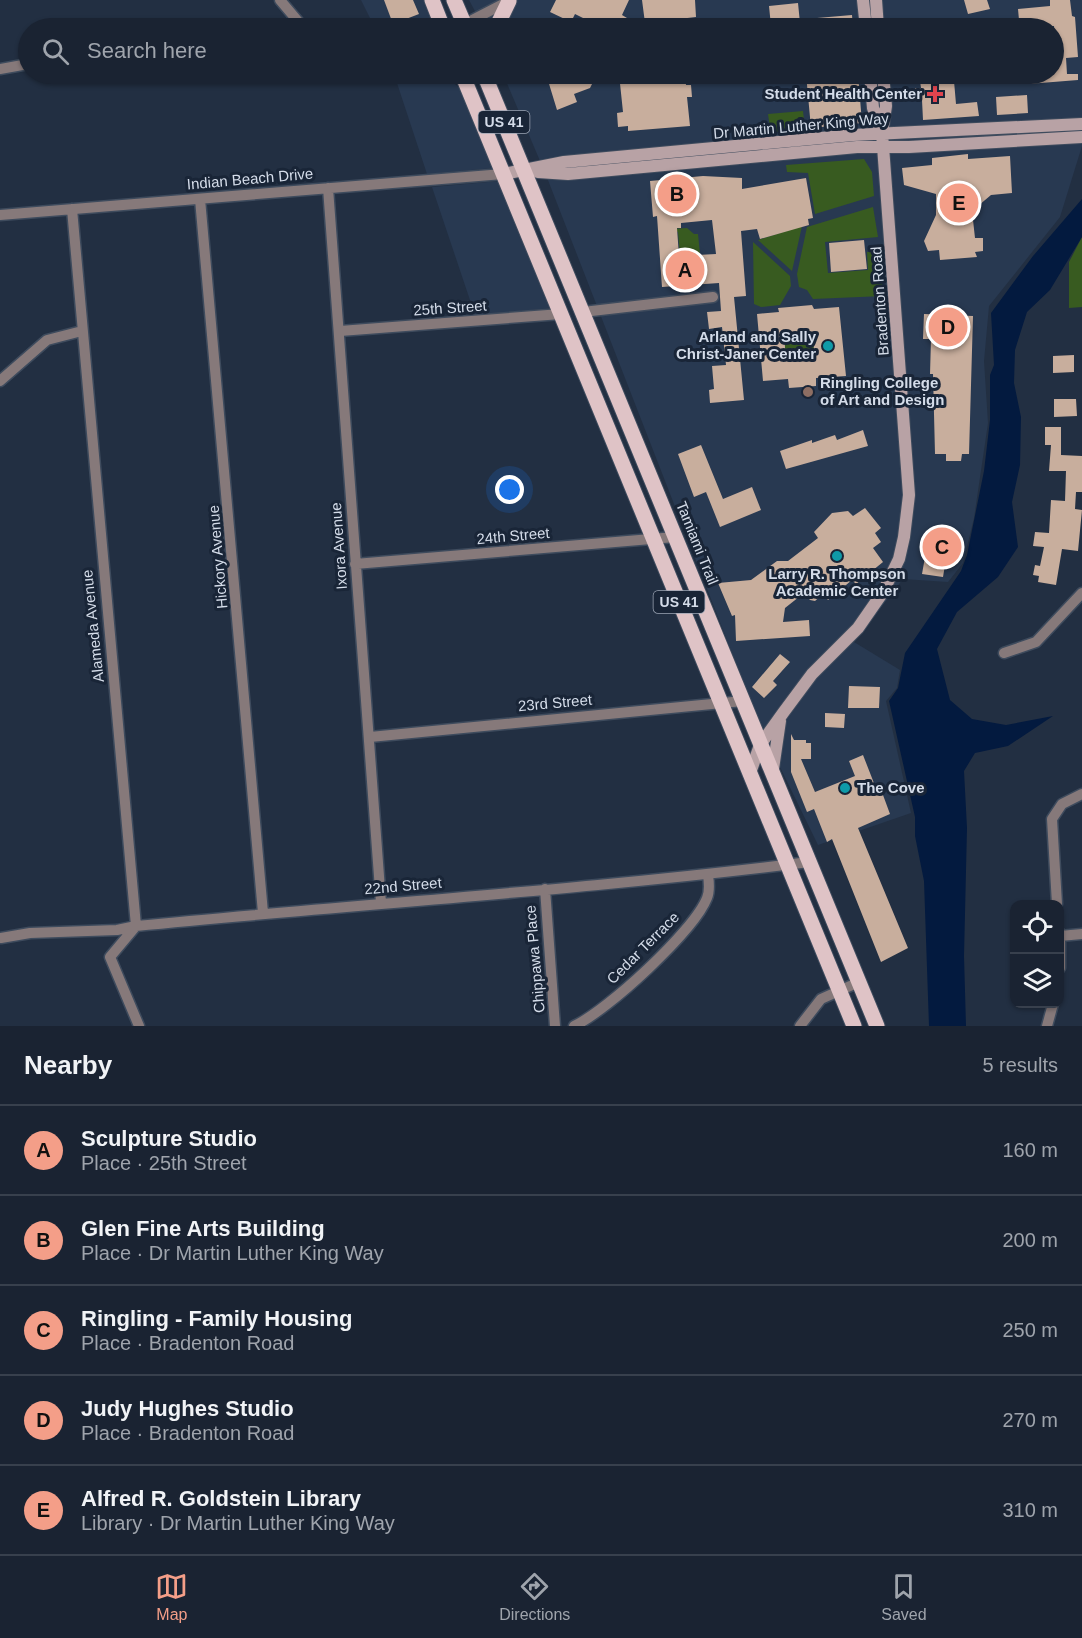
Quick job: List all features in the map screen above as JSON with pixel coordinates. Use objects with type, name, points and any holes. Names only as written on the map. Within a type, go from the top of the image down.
[{"type":"main road","points":[[432,0],[439,18]]},
{"type":"main road","points":[[454,0],[459,18]]},
{"type":"main road","points":[[501,18],[509,0]]},
{"type":"main road","name":"US 41","points":[[466,84],[854,1026]]},
{"type":"main road","name":"Tamiami Trail","points":[[490,84],[877,1026]]},
{"type":"main road","points":[[544,274],[566,299],[583,312]]},
{"type":"main road","points":[[561,314],[575,321],[598,350]]},
{"type":"street","points":[[280,0],[297,18]]},
{"type":"street","points":[[478,18],[509,0]]},
{"type":"street","points":[[863,0],[865,18]]},
{"type":"street","points":[[876,0],[877,18]]},
{"type":"street","points":[[0,69],[18,66]]},
{"type":"street","name":"Bradenton Road","points":[[871,84],[873,108],[882,133]]},
{"type":"street","name":"Bradenton Road","points":[[750,773],[760,745],[812,674],[871,611],[892,574],[904,537],[909,495],[882,133],[886,106],[884,84]]},
{"type":"street","name":"Dr Martin Luther King Way","points":[[503,174],[564,162],[882,133],[1082,124]]},
{"type":"street","name":"Dr Martin Luther King Way","points":[[525,171],[568,174],[809,151],[1082,137]]},
{"type":"street","name":"Indian Beach Drive","points":[[0,215],[503,174]]},
{"type":"street","name":"Ixora Avenue","points":[[328,188],[381,903]]},
{"type":"street","name":"Hickory Avenue","points":[[200,199],[263,913]]},
{"type":"street","name":"Alameda Avenue","points":[[72,209],[135,926]]},
{"type":"street","points":[[583,312],[712,297]]},
{"type":"street","name":"25th Street","points":[[340,331],[561,314]]},
{"type":"street","points":[[0,381],[47,340],[82,331]]},
{"type":"street","name":"24th Street","points":[[355,564],[675,537]]},
{"type":"street","points":[[1004,653],[1036,642],[1082,593]]},
{"type":"street","name":"23rd Street","points":[[370,737],[742,701]]},
{"type":"street","name":"Bradenton Road","points":[[773,776],[773,757],[783,713]]},
{"type":"street","points":[[1057,900],[1050,827],[1052,819],[1062,804],[1082,794]]},
{"type":"street","name":"22nd Street","points":[[1,938],[30,933],[117,930],[135,926],[263,913],[708,875],[809,862]]},
{"type":"street","name":"Cedar Terrace","points":[[574,1026],[622,993],[658,959],[708,897],[708,875]]},
{"type":"street","name":"Chippawa Place","points":[[545,889],[555,1026]]},
{"type":"street","points":[[135,926],[110,957],[139,1026]]},
{"type":"street","points":[[1064,935],[1082,934]]},
{"type":"street","points":[[800,1026],[821,999],[859,982]]},
{"type":"street","points":[[1047,1026],[1052,1008]]},
{"type":"shaded area","points":[[361,0],[425,0],[433,18],[370,18]]},
{"type":"shaded area","name":"Ringling College of Art and Design","points":[[469,0],[1082,0],[1082,146],[1060,217],[989,306],[984,361],[988,423],[974,518],[963,563],[948,582],[903,579],[854,642],[900,670],[897,688],[886,701],[911,813],[818,845],[762,730],[546,175],[507,84],[1064,84],[1064,18],[479,18]]},
{"type":"shaded area","points":[[397,84],[455,84],[462,90],[494,168],[427,174]]},
{"type":"shaded area","points":[[499,181],[552,308],[475,315],[432,187]]},
{"type":"shaded area","points":[[1082,199],[1082,237],[1050,290],[1027,312],[1015,350],[1014,383],[1021,417],[1020,465],[1012,502],[1018,547],[998,577],[957,612],[937,649],[950,700],[972,719],[1006,725],[1053,716],[1008,746],[975,753],[964,771],[967,828],[964,956],[966,1026],[929,1026],[924,881],[915,836],[915,817],[889,701],[898,688],[905,653],[961,571],[967,555],[984,471],[990,420],[990,375],[994,365],[991,313],[1033,256]]},
{"type":"green space","points":[[803,111],[805,129],[775,132],[774,127],[770,128],[768,114]]},
{"type":"green space","points":[[864,159],[872,172],[874,196],[815,214],[808,173],[787,172],[786,165]]},
{"type":"green space","points":[[873,207],[878,237],[825,242],[828,273],[868,270],[867,252],[880,251],[883,296],[813,299],[807,290],[799,287],[797,274],[807,227]]},
{"type":"green space","points":[[802,226],[792,271],[758,240]]},
{"type":"green space","points":[[687,228],[694,234],[698,234],[700,254],[680,256],[678,232],[671,229]]},
{"type":"green space","points":[[1082,237],[1082,307],[1069,308],[1069,262]]},
{"type":"green space","points":[[753,242],[790,276],[791,286],[780,305],[761,307],[754,304]]},
{"type":"green space","points":[[812,332],[815,358],[786,360],[784,334]]},
{"type":"building","points":[[384,0],[413,0],[419,14],[409,18],[391,18]]},
{"type":"building","points":[[556,0],[629,0],[622,15],[627,18],[583,18],[575,14],[573,18],[563,18],[550,12]]},
{"type":"building","points":[[642,0],[695,0],[696,17],[644,18]]},
{"type":"building","points":[[964,0],[987,0],[990,9],[968,14]]},
{"type":"building","points":[[1050,0],[1070,0],[1072,16],[1075,17],[1078,57],[1066,58],[1067,74],[1078,74],[1078,80],[1064,81],[1064,18],[1019,18],[1018,9],[1050,6]]},
{"type":"building","points":[[798,3],[800,18],[770,18],[769,6]]},
{"type":"building","points":[[852,15],[852,18],[817,18]]},
{"type":"building","points":[[549,84],[592,84],[590,88],[574,94],[577,102],[557,110]]},
{"type":"building","points":[[620,84],[691,85],[692,97],[687,97],[690,126],[628,131],[628,126],[618,127],[617,113],[623,112]]},
{"type":"building","points":[[807,84],[859,84],[862,123],[811,128]]},
{"type":"building","name":"Student Health Center","points":[[920,84],[954,84],[956,104],[977,102],[979,116],[923,120],[922,100],[916,100],[915,88],[921,88]]},
{"type":"building","points":[[1027,95],[1028,113],[997,115],[996,97]]},
{"type":"building","points":[[968,154],[968,159],[1010,156],[1012,193],[991,195],[972,211],[975,238],[983,238],[983,251],[975,252],[977,257],[940,260],[939,250],[928,251],[924,241],[936,215],[936,194],[904,185],[902,168],[932,165],[932,158]]},
{"type":"building","points":[[703,176],[742,178],[742,189],[806,178],[813,218],[808,219],[809,225],[760,239],[757,229],[741,231],[746,296],[734,297],[744,400],[710,403],[709,390],[714,389],[712,366],[726,365],[722,327],[709,329],[707,312],[721,311],[719,283],[662,287],[657,216],[653,217],[650,181]],"holes":[[[712,220],[716,254],[679,256],[677,228],[681,228],[681,223]]]},
{"type":"building","points":[[864,240],[867,269],[831,272],[829,243]]},
{"type":"building","name":"Arland and Sally Christ-Janer Center","points":[[812,305],[814,309],[839,307],[846,376],[816,378],[816,386],[789,388],[788,379],[763,381],[757,314],[779,312],[778,308]],"holes":[[[812,332],[815,358],[786,360],[784,334]]]},
{"type":"building","points":[[924,314],[973,316],[969,454],[962,454],[961,461],[946,461],[946,454],[935,454],[933,374],[930,374],[931,339],[923,339]]},
{"type":"building","points":[[1074,355],[1074,372],[1053,373],[1053,356]]},
{"type":"building","points":[[1054,399],[1076,399],[1077,416],[1054,417]]},
{"type":"building","points":[[1045,427],[1061,427],[1061,455],[1082,456],[1082,492],[1076,492],[1075,509],[1082,510],[1078,551],[1062,549],[1056,585],[1038,582],[1039,576],[1033,575],[1035,565],[1040,566],[1044,547],[1033,546],[1035,532],[1049,533],[1051,500],[1065,501],[1066,471],[1049,471],[1051,445],[1045,445]]},
{"type":"building","points":[[863,430],[868,446],[786,469],[780,451],[835,435],[837,440]]},
{"type":"building","points":[[701,445],[723,499],[752,487],[761,510],[720,527],[706,492],[694,497],[678,454]]},
{"type":"building","name":"Larry R. Thompson Academic Center","points":[[865,508],[881,528],[875,533],[881,542],[873,548],[883,562],[856,584],[852,580],[828,600],[823,594],[815,601],[810,600],[804,593],[785,608],[783,622],[809,620],[810,636],[736,641],[735,615],[732,616],[718,583],[751,580],[777,561],[788,561],[818,538],[814,532],[832,513],[848,511],[853,516]]},
{"type":"building","points":[[930,529],[960,534],[954,560],[946,559],[943,577],[922,574]]},
{"type":"building","points":[[780,654],[790,662],[773,681],[777,685],[764,698],[752,687]]},
{"type":"building","points":[[849,686],[880,687],[879,708],[848,708]]},
{"type":"building","points":[[825,713],[845,714],[844,728],[825,727]]},
{"type":"building","points":[[791,734],[794,740],[806,740],[806,743],[811,743],[811,759],[801,759],[815,792],[855,776],[849,761],[863,755],[879,796],[883,795],[890,814],[858,828],[908,948],[881,962],[832,839],[827,842],[814,809],[807,812],[791,772]]},
{"type":"place","name":"Student Health Center","points":[[935,94]]},
{"type":"place","name":"Glen Fine Arts Building","points":[[677,194]]},
{"type":"place","name":"Alfred R. Goldstein Library","points":[[959,203]]},
{"type":"place","name":"Sculpture Studio","points":[[685,270]]},
{"type":"place","name":"Judy Hughes Studio","points":[[948,327]]},
{"type":"place","name":"Arland and Sally Christ-Janer Center","points":[[828,346]]},
{"type":"place","name":"Ringling College of Art and Design","points":[[808,392]]},
{"type":"place","name":"Ringling - Family Housing","points":[[942,547]]},
{"type":"place","name":"Larry R. Thompson Academic Center","points":[[837,556]]},
{"type":"place","name":"The Cove","points":[[845,788]]}]
